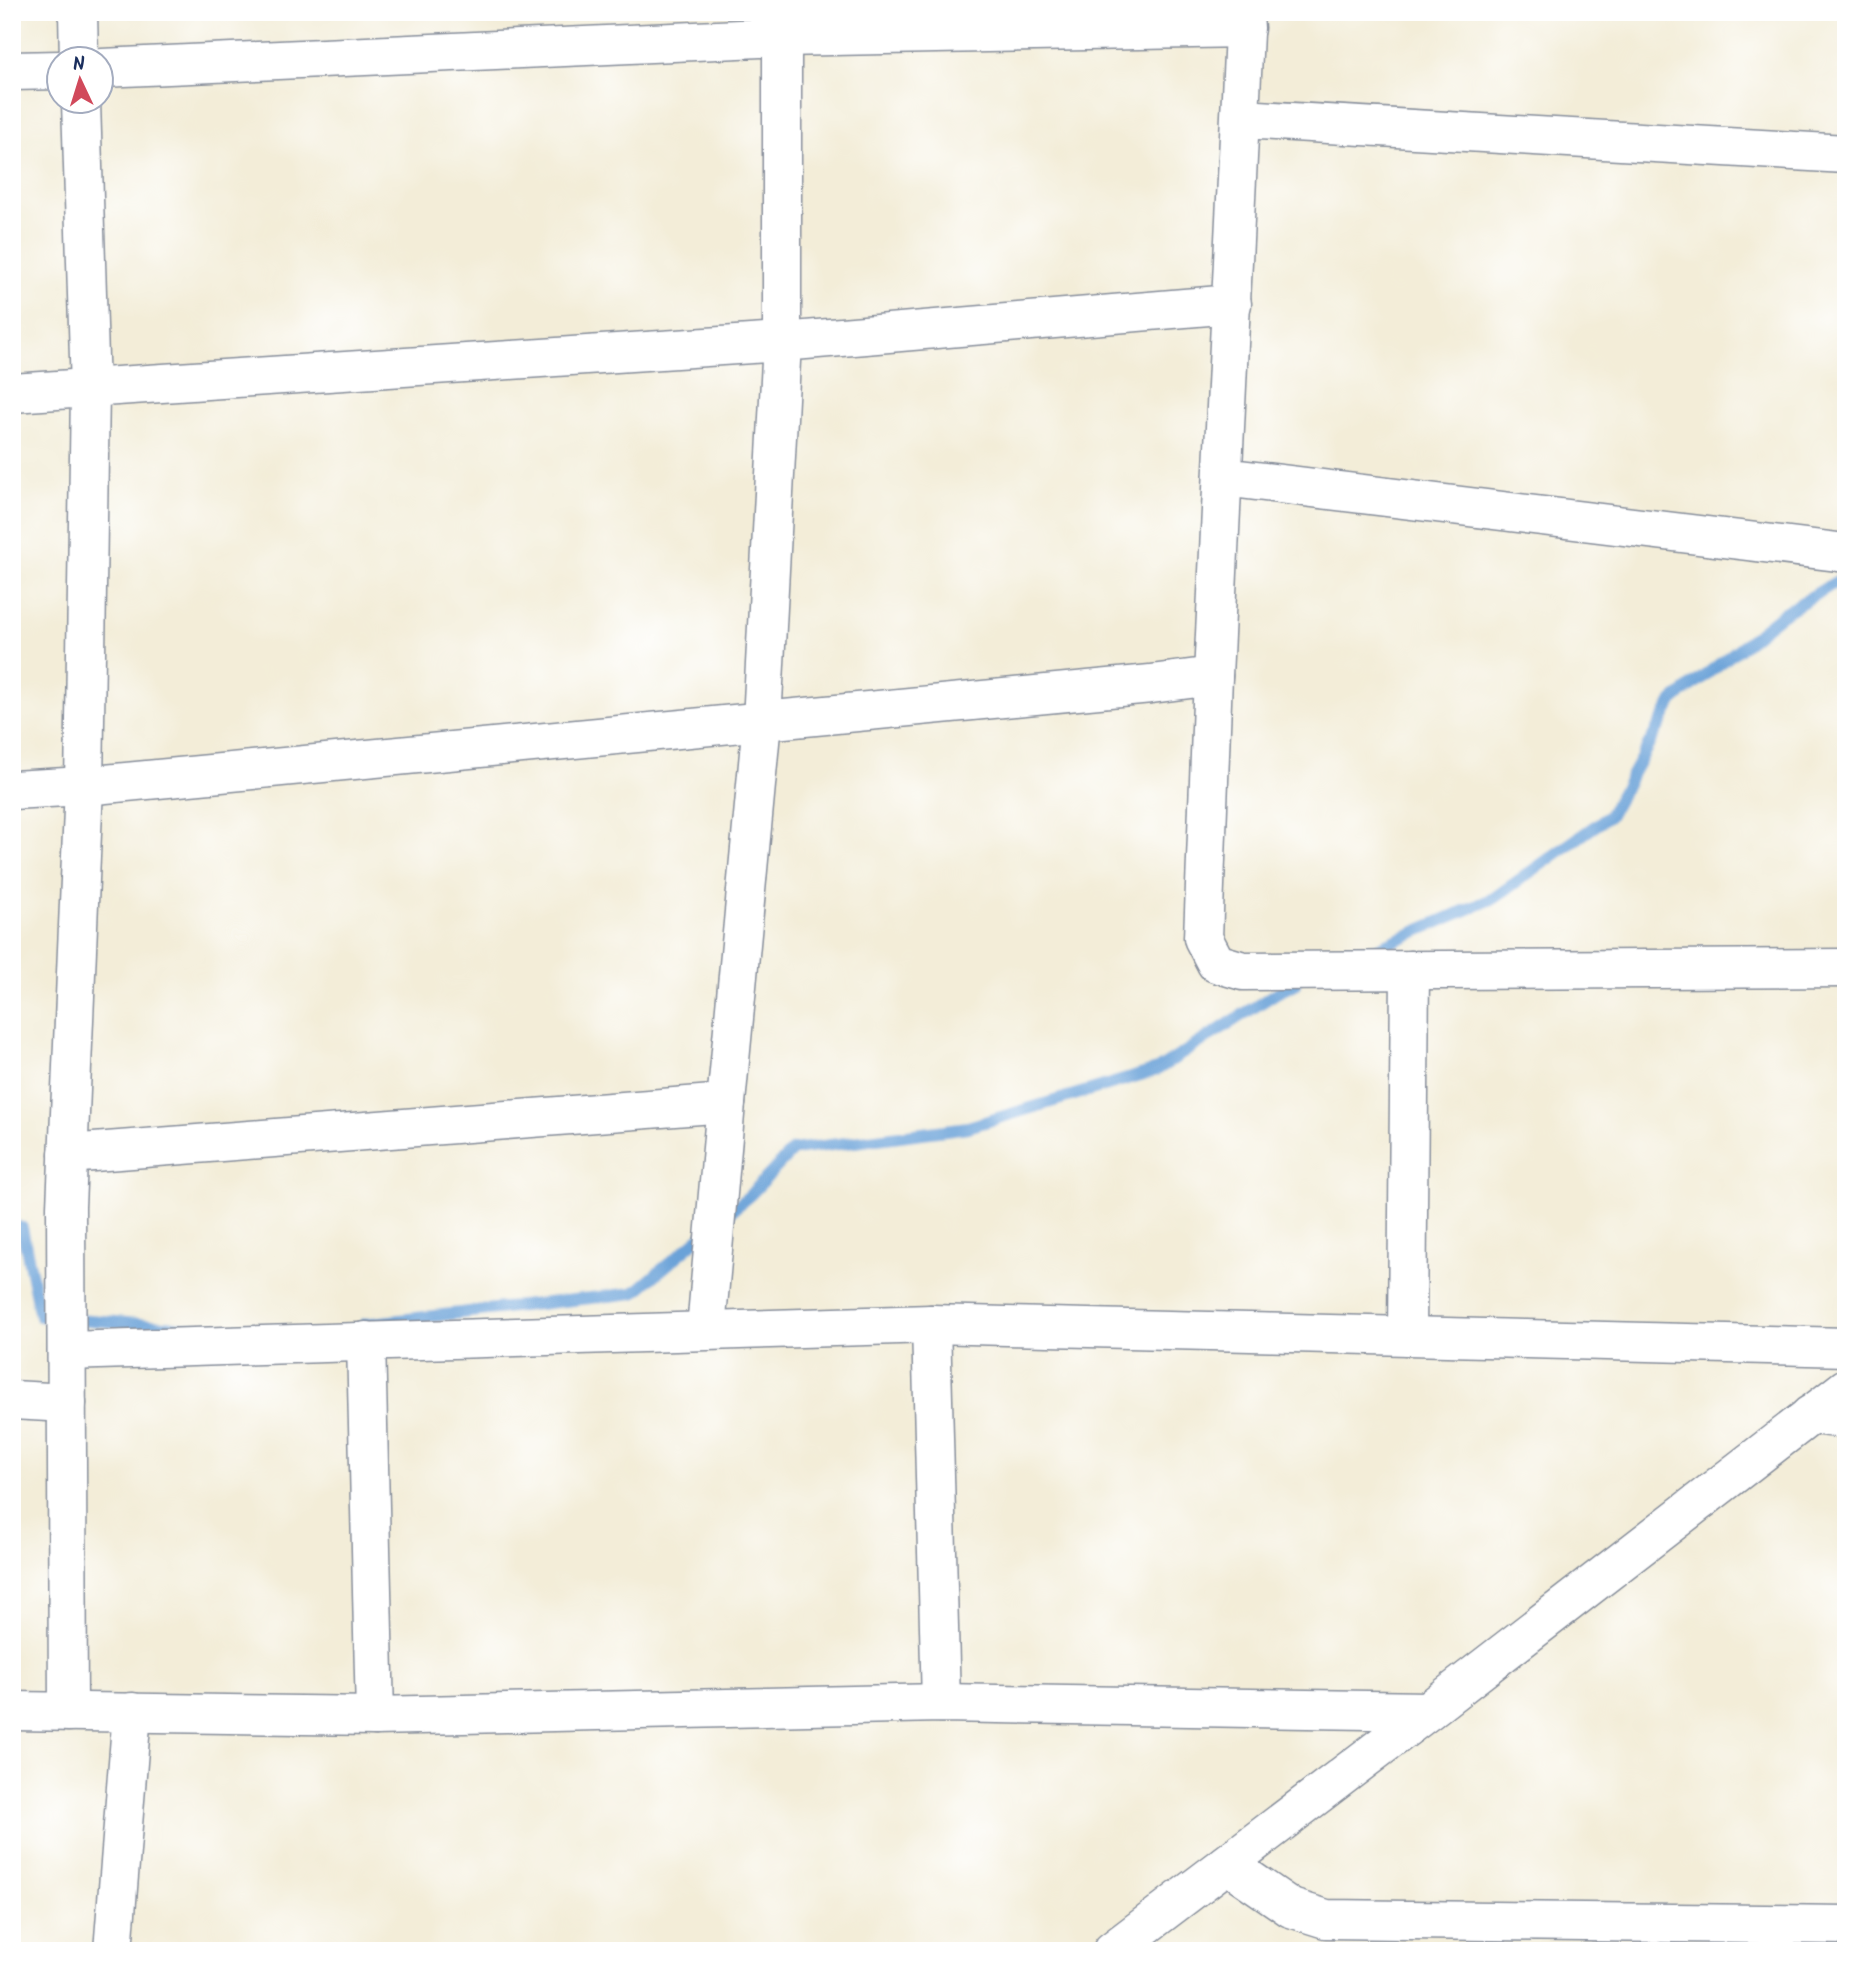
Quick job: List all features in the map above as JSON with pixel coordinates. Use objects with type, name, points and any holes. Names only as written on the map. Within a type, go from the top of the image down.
[{"type":"street","points":[[78,12],[79,46]]},
{"type":"street","points":[[116,67],[782,25],[1245,20],[1203,938],[1216,963],[1243,971],[1846,968]]},
{"type":"street","points":[[706,1329],[762,721],[782,342],[782,25]]},
{"type":"street","points":[[12,71],[46,70]]},
{"type":"street","points":[[68,1712],[68,1154],[84,786],[90,390],[81,116]]},
{"type":"street","points":[[1242,119],[1846,154]]},
{"type":"street","points":[[12,393],[90,390],[782,342],[1232,304]]},
{"type":"street","points":[[1223,477],[1846,554]]},
{"type":"street","points":[[12,790],[84,786],[1213,676]]},
{"type":"street","points":[[1408,1336],[1410,970]]},
{"type":"street","points":[[68,1154],[726,1103]]},
{"type":"street","points":[[67,1351],[931,1324],[1846,1347]]},
{"type":"street","points":[[931,1324],[941,1703]]},
{"type":"street","points":[[366,1340],[376,1716]]},
{"type":"street","points":[[1112,1951],[1428,1712],[1828,1417],[1846,1388]]},
{"type":"street","points":[[12,1400],[67,1402]]},
{"type":"street","points":[[12,1711],[376,1716],[941,1703],[1428,1712]]},
{"type":"street","points":[[113,1951],[132,1712]]},
{"type":"street","points":[[1227,1864],[1291,1908],[1326,1919],[1836,1933]]},
{"type":"waterway","points":[[1357,957],[1494,898],[1609,816],[1673,701],[1781,615],[1846,576]]},
{"type":"waterway","points":[[724,1217],[750,1195],[793,1150],[968,1127],[1157,1070],[1278,992],[1295,984]]},
{"type":"waterway","points":[[12,1226],[22,1228],[40,1316],[201,1329]]},
{"type":"waterway","points":[[365,1324],[634,1293],[705,1233]]}]
